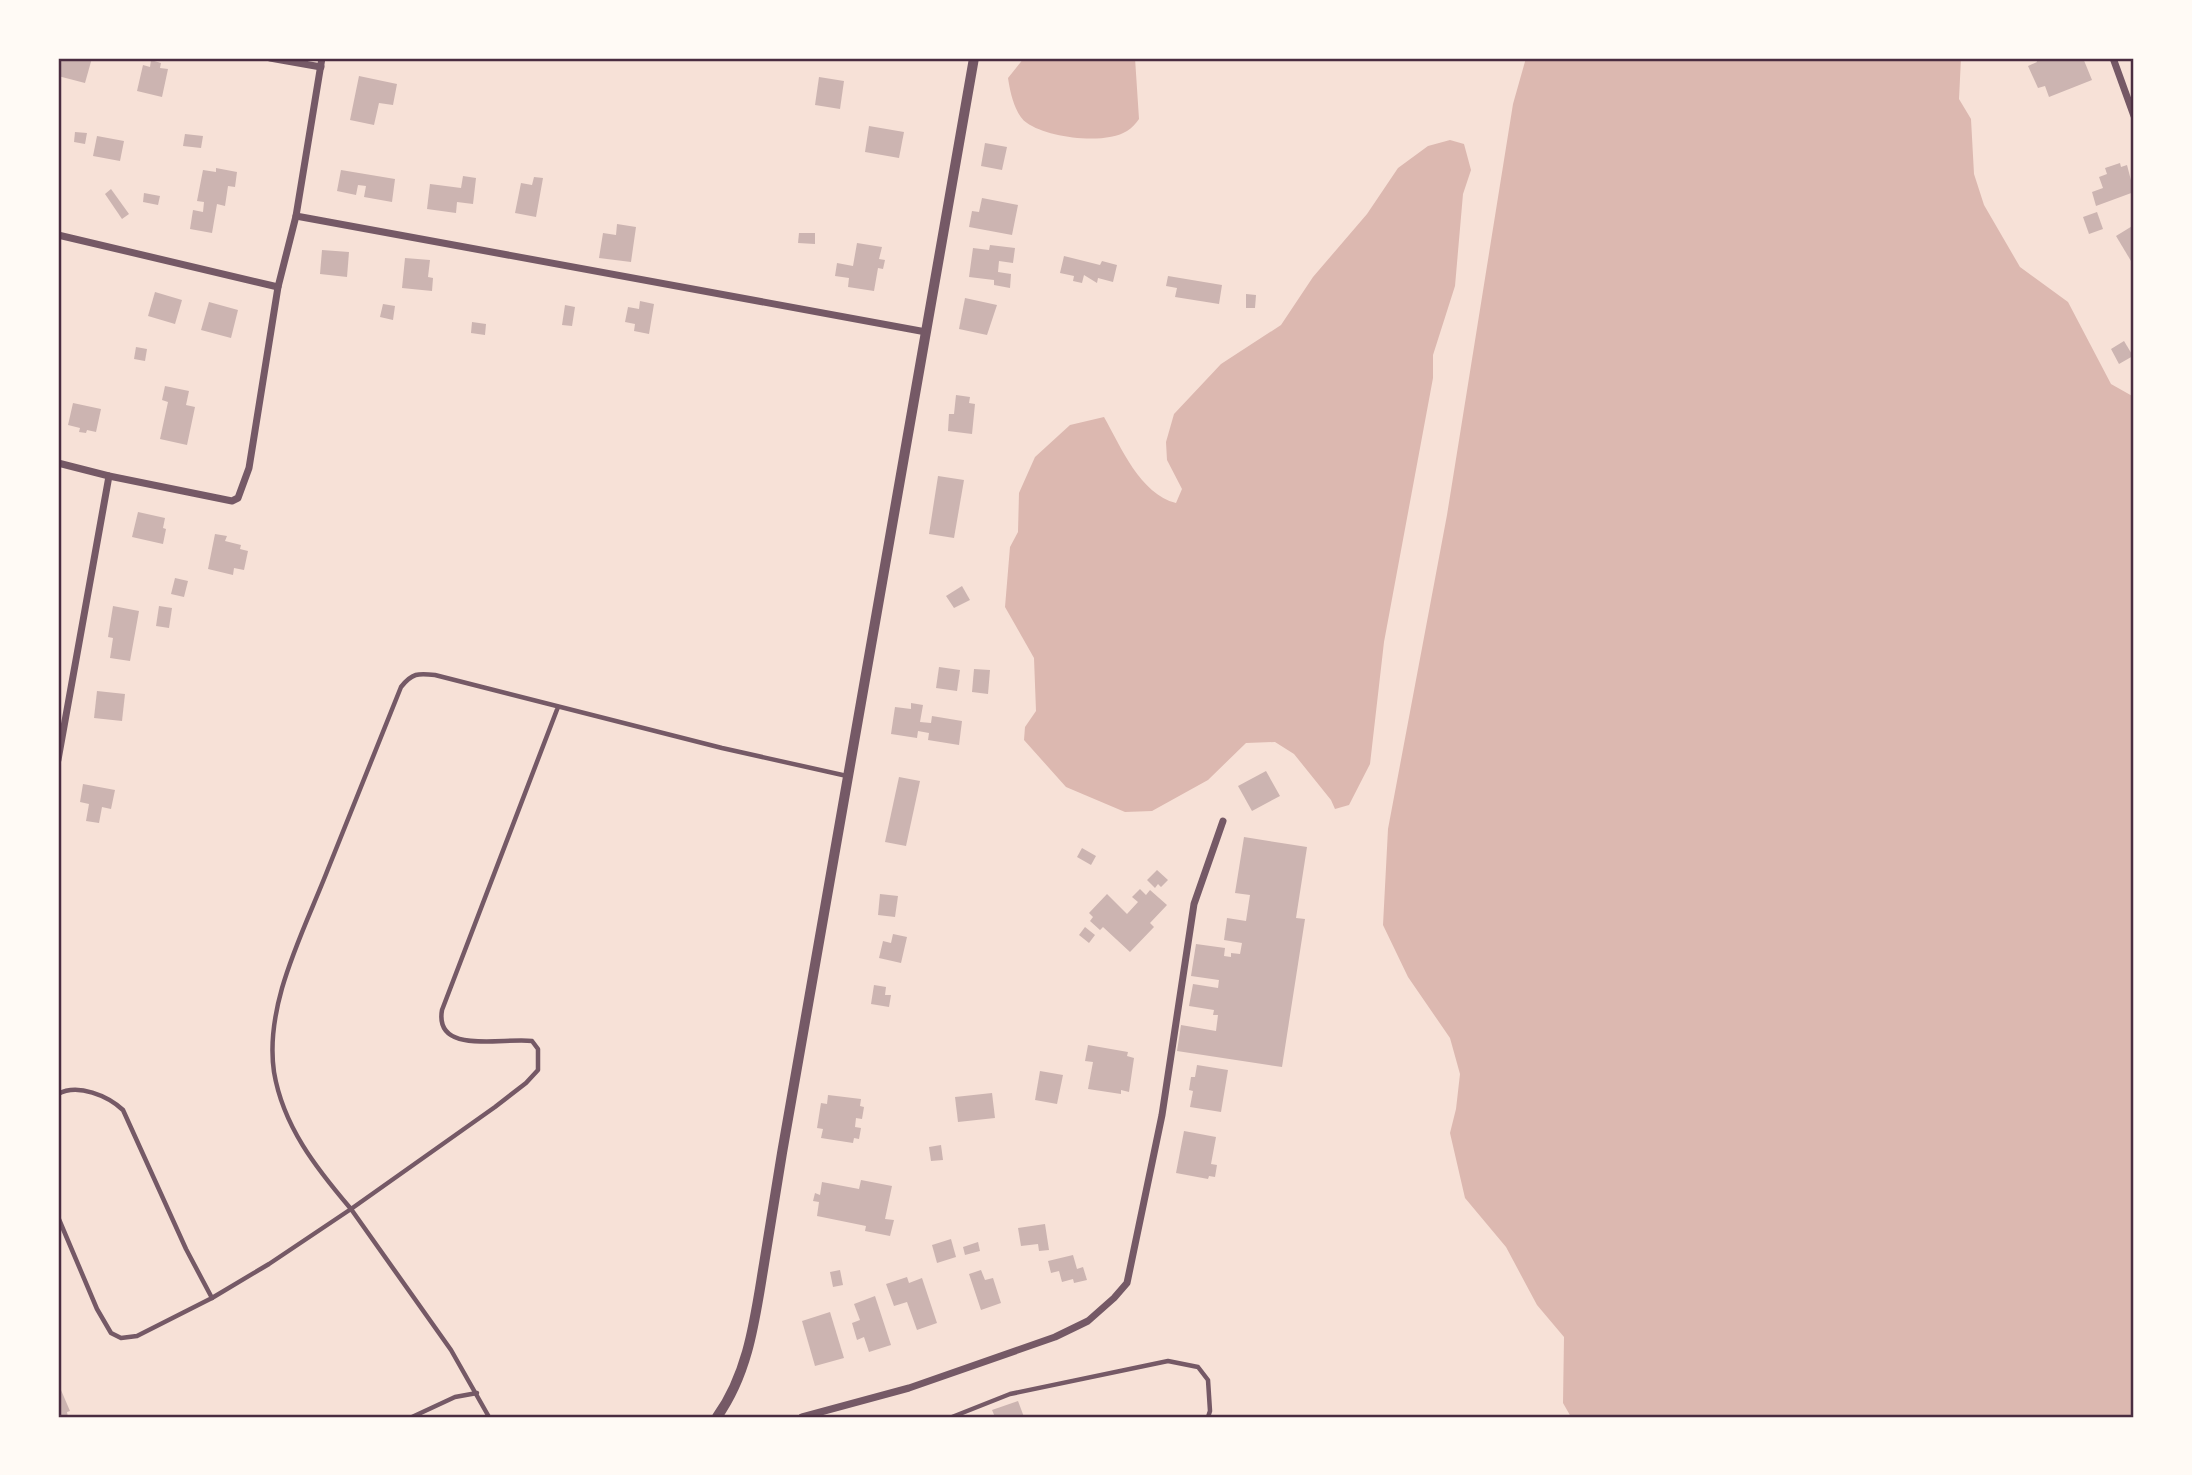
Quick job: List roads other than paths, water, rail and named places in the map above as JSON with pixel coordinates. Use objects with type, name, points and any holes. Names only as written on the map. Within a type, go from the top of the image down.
[{"type":"street","points":[[270,58],[321,67]]},
{"type":"street","points":[[58,463],[232,501],[244,487],[278,287],[296,216],[322,58]]},
{"type":"street","points":[[717,1417],[736,1385],[750,1345],[974,58]]},
{"type":"street","points":[[2113,58],[2134,116]]},
{"type":"street","points":[[296,216],[926,332]]},
{"type":"street","points":[[58,235],[278,287]]},
{"type":"street","points":[[58,760],[110,476]]},
{"type":"street","points":[[802,1417],[909,1388],[1055,1337],[1088,1321],[1127,1283],[1161,1116],[1194,904],[1223,821]]},
{"type":"lane","points":[[489,1417],[452,1350],[351,1209],[324,1177],[294,1132],[281,1101],[274,1070],[273,1033],[277,1004],[401,687],[409,676],[417,673],[435,675],[848,777]]},
{"type":"lane","points":[[58,1217],[97,1309],[111,1333],[121,1338],[136,1336],[212,1298],[269,1264],[351,1209],[526,1083],[538,1070],[538,1049],[532,1041],[458,1040],[448,1035],[440,1021],[558,707]]},
{"type":"lane","points":[[58,1094],[62,1091],[86,1091],[111,1099],[124,1110],[186,1249],[212,1298]]},
{"type":"lane","points":[[952,1417],[1010,1394],[1168,1361],[1198,1367],[1209,1380],[1208,1417]]},
{"type":"lane","points":[[412,1417],[455,1397],[477,1393]]}]
